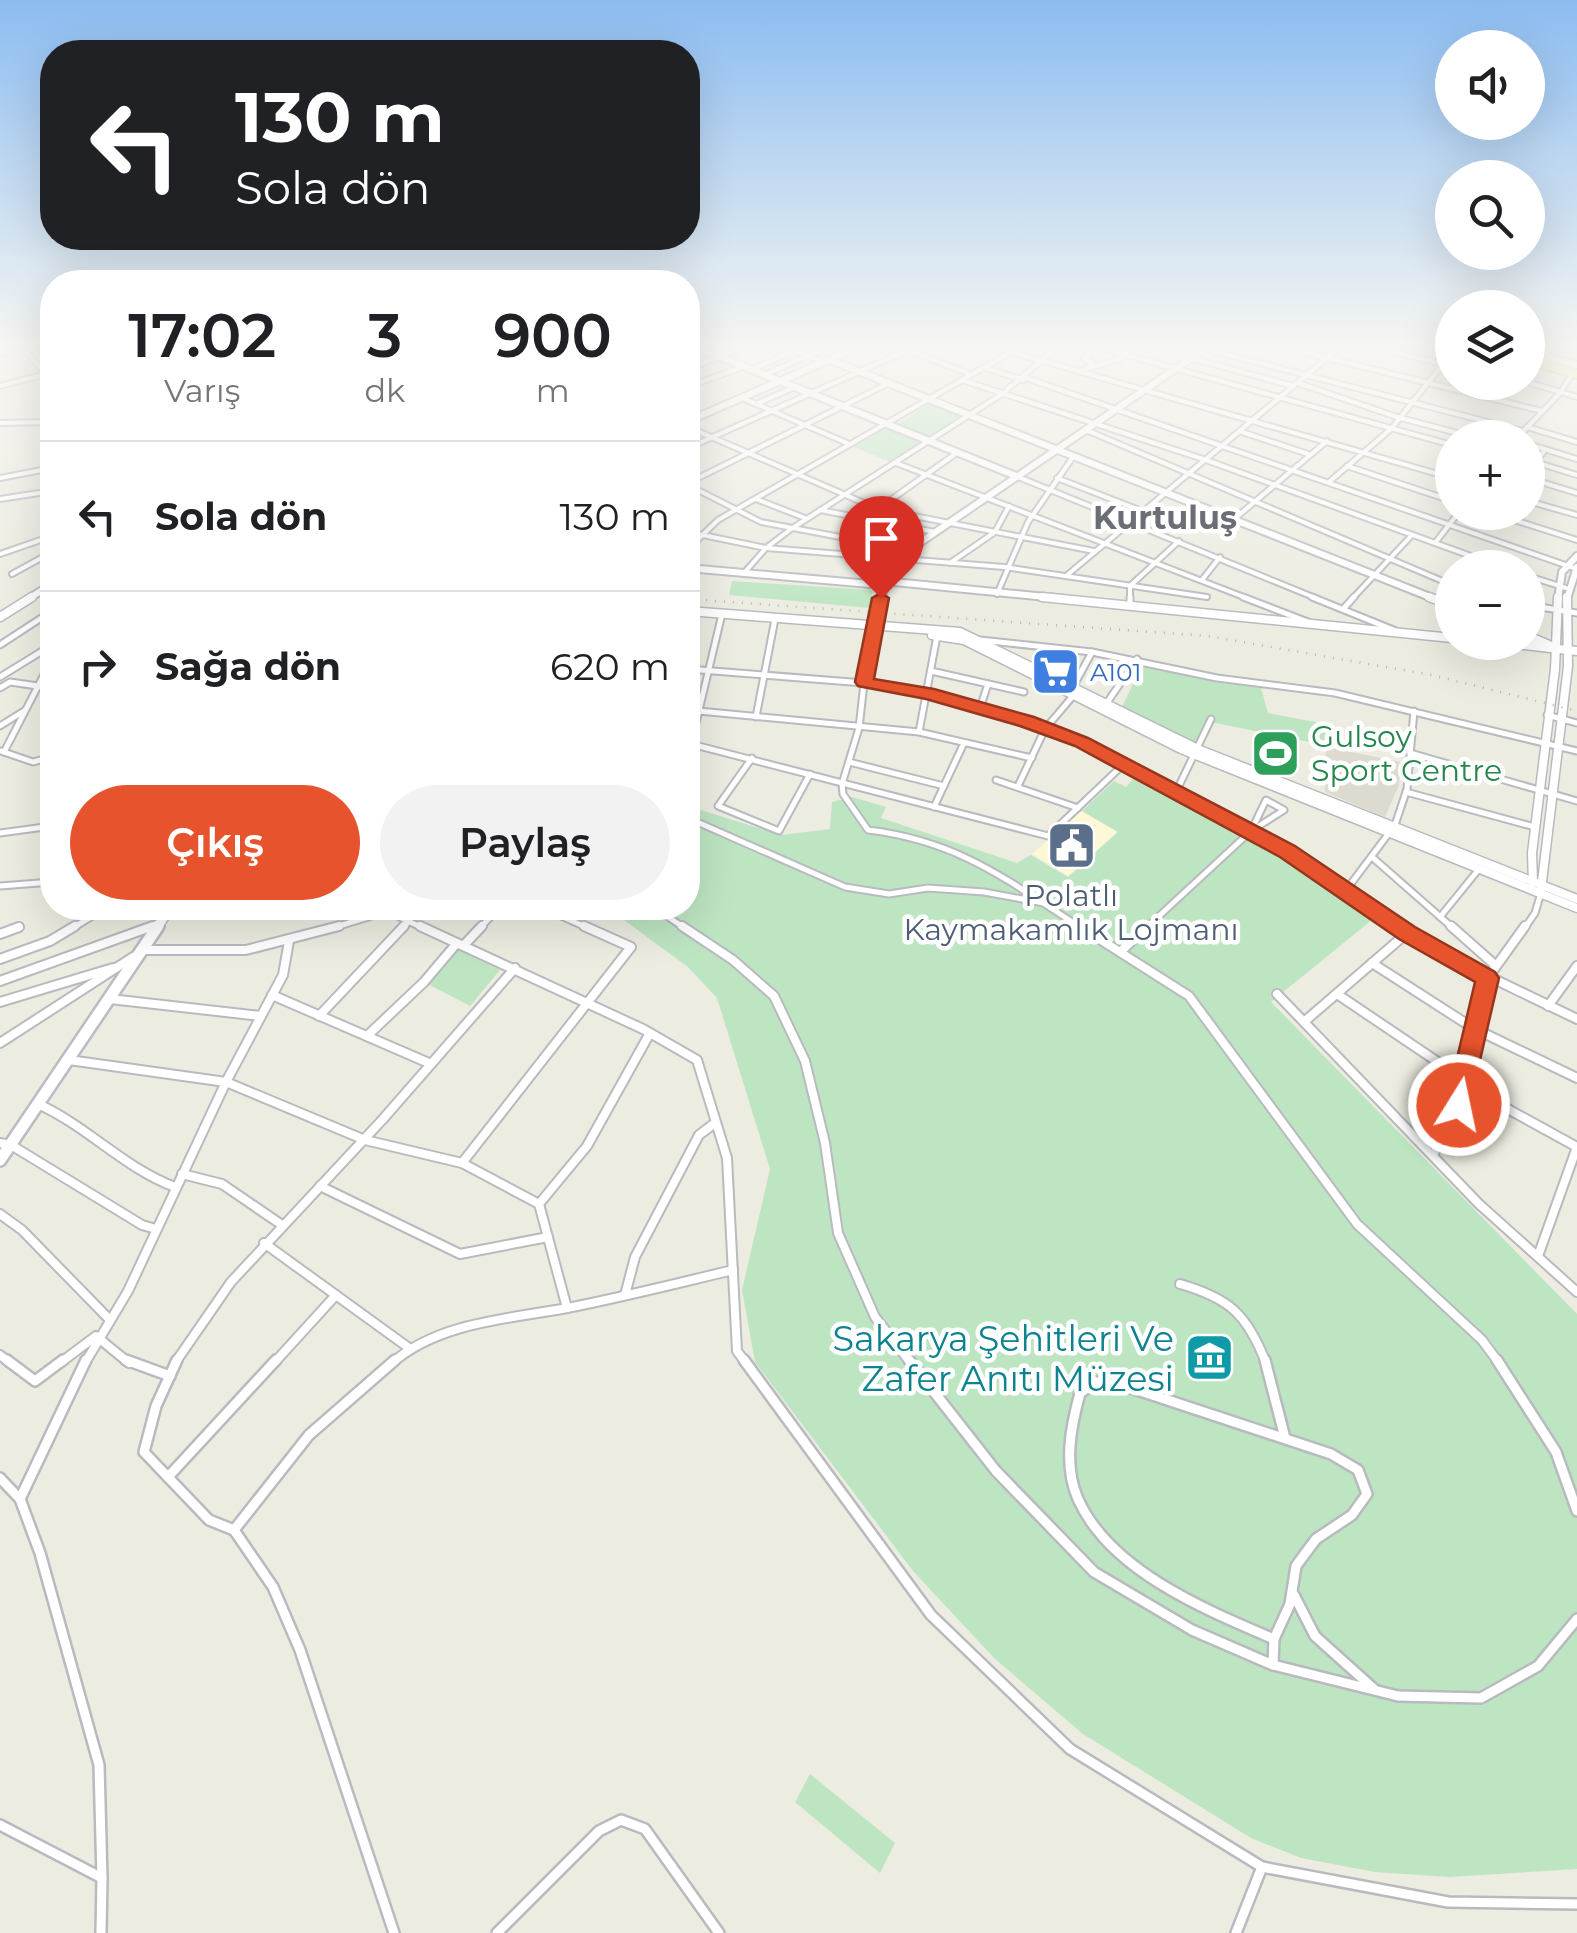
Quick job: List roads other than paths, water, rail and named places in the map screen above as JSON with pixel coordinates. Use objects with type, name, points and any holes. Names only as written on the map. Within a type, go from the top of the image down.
[{"type":"main road","points":[[0,1160],[6,1144],[38,1104],[161,920]]},
{"type":"street","points":[[700,443],[712,438]]},
{"type":"street","points":[[712,438],[878,510],[1094,550]]},
{"type":"street","points":[[700,478],[777,438]]},
{"type":"street","points":[[838,438],[847,442]]},
{"type":"street","points":[[700,534],[855,438]]},
{"type":"street","points":[[923,438],[1402,633]]},
{"type":"street","points":[[744,573],[766,548],[806,518],[931,438]]},
{"type":"street","points":[[1025,438],[1435,600]]},
{"type":"street","points":[[1073,438],[893,560],[884,581],[859,728],[842,784],[844,794],[868,830],[902,834],[962,852],[1189,996],[1357,1224],[1482,1340],[1517,1386],[1556,1452],[1577,1511]]},
{"type":"street","points":[[1105,438],[1435,578]]},
{"type":"street","points":[[1138,438],[1454,550]]},
{"type":"street","points":[[1198,438],[1435,521]]},
{"type":"street","points":[[1066,576],[1234,438]]},
{"type":"street","points":[[1260,438],[1309,455]]},
{"type":"street","points":[[1322,438],[1435,473]]},
{"type":"street","points":[[1328,483],[1381,438]]},
{"type":"street","points":[[1232,520],[1328,440]]},
{"type":"street","points":[[1545,450],[1577,459]]},
{"type":"street","points":[[878,510],[958,452]]},
{"type":"street","points":[[997,594],[1004,567],[1030,514],[1073,457]]},
{"type":"street","points":[[896,463],[1319,626]]},
{"type":"street","points":[[1545,465],[1577,475]]},
{"type":"street","points":[[1347,466],[1435,495]]},
{"type":"street","points":[[0,478],[40,470]]},
{"type":"street","points":[[1057,478],[1144,511]]},
{"type":"street","points":[[1545,481],[1577,493]]},
{"type":"street","points":[[700,491],[735,510],[791,529],[909,550]]},
{"type":"street","points":[[0,499],[40,493]]},
{"type":"street","points":[[755,499],[806,518]]},
{"type":"street","points":[[949,564],[995,532],[1010,506]]},
{"type":"street","points":[[1545,506],[1577,515]]},
{"type":"street","points":[[820,510],[935,532]]},
{"type":"street","points":[[1434,543],[1445,530]]},
{"type":"street","points":[[1461,530],[1574,568]]},
{"type":"street","points":[[1545,530],[1577,540]]},
{"type":"street","points":[[700,535],[766,548],[1004,567],[1207,598]]},
{"type":"street","points":[[1346,607],[1412,535]]},
{"type":"street","points":[[0,554],[40,540]]},
{"type":"street","points":[[1130,607],[1130,586],[1179,541]]},
{"type":"street","points":[[1538,887],[1538,789],[1562,587],[1577,556]]},
{"type":"street","points":[[1204,615],[1205,582],[1220,557]]},
{"type":"street","points":[[12,574],[40,560]]},
{"type":"street","points":[[700,569],[870,584],[884,581],[1435,636]]},
{"type":"street","points":[[1545,582],[1562,587]]},
{"type":"street","points":[[0,618],[40,592]]},
{"type":"street","points":[[1545,608],[1577,613]]},
{"type":"street","points":[[1562,611],[1577,659]]},
{"type":"street","points":[[700,612],[960,632],[1196,752],[1394,828],[1538,887],[1577,908]]},
{"type":"street","points":[[700,707],[722,614]]},
{"type":"street","points":[[0,645],[40,619]]},
{"type":"street","points":[[756,717],[776,619]]},
{"type":"street","points":[[876,626],[964,640],[1073,691]]},
{"type":"street","points":[[918,732],[938,636]]},
{"type":"street","points":[[978,640],[1010,640],[1092,652],[1217,678],[1334,693],[1577,751]]},
{"type":"street","points":[[1545,643],[1556,648]]},
{"type":"street","points":[[1545,647],[1572,650]]},
{"type":"street","points":[[1433,1155],[1459,1105],[1487,978],[1535,913],[1555,746],[1572,650]]},
{"type":"street","points":[[0,677],[40,652]]},
{"type":"street","points":[[1018,786],[1045,728],[1073,691],[1092,652]]},
{"type":"street","points":[[1104,707],[1137,659]]},
{"type":"street","points":[[700,669],[864,682],[928,693],[1045,728],[1177,790],[1347,889],[1407,933],[1487,978],[1577,1019]]},
{"type":"street","points":[[932,671],[1024,692]]},
{"type":"street","points":[[0,688],[10,682],[38,689]]},
{"type":"street","points":[[980,708],[988,684]]},
{"type":"street","points":[[40,685],[2,751],[33,762],[40,760]]},
{"type":"street","points":[[0,726],[27,710]]},
{"type":"street","points":[[1347,889],[1394,828],[1406,792],[1414,711]]},
{"type":"street","points":[[700,712],[918,732],[1032,758]]},
{"type":"street","points":[[1547,715],[1577,723]]},
{"type":"street","points":[[1177,790],[1211,719]]},
{"type":"street","points":[[934,807],[964,742]]},
{"type":"street","points":[[700,748],[752,758],[1048,836],[1125,763]]},
{"type":"street","points":[[1410,753],[1577,801]]},
{"type":"street","points":[[752,758],[718,806],[780,831],[810,774]]},
{"type":"street","points":[[848,762],[944,786]]},
{"type":"street","points":[[996,780],[1078,808]]},
{"type":"street","points":[[1406,792],[1535,827]]},
{"type":"street","points":[[1120,952],[1251,831],[1284,810],[1266,800],[1251,831]]},
{"type":"street","points":[[700,823],[845,887],[889,894],[928,888],[984,892],[1050,905]]},
{"type":"street","points":[[0,834],[40,828]]},
{"type":"street","points":[[1394,828],[1480,868],[1577,900]]},
{"type":"street","points":[[1372,856],[1495,965]]},
{"type":"street","points":[[1440,917],[1480,868]]},
{"type":"street","points":[[0,886],[40,883]]},
{"type":"street","points":[[0,959],[50,941],[86,920]]},
{"type":"street","points":[[0,1043],[143,950],[246,950],[361,920]]},
{"type":"street","points":[[366,1036],[486,920]]},
{"type":"street","points":[[462,1163],[631,947],[570,920]]},
{"type":"street","points":[[673,920],[733,960],[774,996],[805,1061],[825,1143],[838,1234],[875,1317],[996,1471],[1094,1572],[1192,1630],[1273,1665],[1398,1696],[1481,1698],[1538,1666],[1577,1620]]},
{"type":"street","points":[[319,1016],[409,921],[586,1002],[697,1060],[727,1158],[737,1352],[931,1616],[1070,1749],[1262,1867],[1448,1902],[1577,1904]]},
{"type":"street","points":[[0,980],[158,924]]},
{"type":"street","points":[[0,934],[19,927]]},
{"type":"street","points":[[1304,1021],[1407,933]]},
{"type":"street","points":[[20,1499],[98,1336],[128,1290],[226,1082],[283,975],[290,941]]},
{"type":"street","points":[[1372,963],[1473,1028],[1577,1078]]},
{"type":"street","points":[[0,1002],[119,966]]},
{"type":"street","points":[[1548,1006],[1577,966]]},
{"type":"street","points":[[394,1933],[342,1784],[308,1664],[274,1592],[234,1530],[210,1520],[144,1452],[150,1416],[170,1376],[232,1277],[365,1140],[514,968]]},
{"type":"street","points":[[1277,994],[1479,1204],[1577,1292]]},
{"type":"street","points":[[1337,994],[1463,1082],[1577,1147],[1538,1256]]},
{"type":"street","points":[[272,996],[431,1064]]},
{"type":"street","points":[[110,999],[262,1016]]},
{"type":"street","points":[[539,1204],[576,1161],[650,1033]]},
{"type":"street","points":[[68,1060],[226,1082],[365,1140],[462,1163],[539,1204],[567,1308]]},
{"type":"street","points":[[38,1104],[50,1108],[130,1164],[175,1187]]},
{"type":"street","points":[[625,1295],[635,1258],[700,1136],[715,1122]]},
{"type":"street","points":[[6,1144],[142,1225],[156,1229]]},
{"type":"street","points":[[182,1174],[222,1184],[282,1224]]},
{"type":"street","points":[[320,1186],[460,1254],[548,1238]]},
{"type":"street","points":[[0,1214],[22,1230],[109,1319]]},
{"type":"street","points":[[264,1243],[409,1348]]},
{"type":"street","points":[[234,1530],[309,1435],[409,1348],[485,1321],[567,1308],[732,1270]]},
{"type":"street","points":[[1180,1284],[1219,1296],[1255,1334],[1272,1380],[1285,1439]]},
{"type":"street","points":[[168,1477],[336,1295]]},
{"type":"street","points":[[98,1336],[132,1365],[170,1376]]},
{"type":"street","points":[[0,1355],[30,1380],[38,1380],[90,1338],[98,1336]]},
{"type":"street","points":[[1273,1665],[1274,1639],[1290,1604],[1296,1566],[1316,1539],[1352,1515],[1367,1494],[1358,1470],[1331,1454],[1122,1385],[1096,1382],[1080,1393],[1069,1453],[1078,1500],[1101,1530],[1135,1563],[1208,1612],[1274,1639]]},
{"type":"street","points":[[0,1478],[20,1499],[40,1553],[99,1765],[100,1933]]},
{"type":"street","points":[[1293,1586],[1298,1616],[1375,1690]]},
{"type":"street","points":[[498,1933],[599,1831],[621,1820],[646,1829],[720,1933]]},
{"type":"street","points":[[0,1825],[102,1878]]},
{"type":"street","points":[[1236,1933],[1262,1867]]},
{"type":"railway","points":[[700,600],[1208,636],[1432,675],[1577,711]]},
{"type":"place","name":"A101","points":[[1055,672]]},
{"type":"place","name":"Gulsoy Sport Centre","points":[[1276,753]]},
{"type":"place","name":"Polatlı Kaymakamlık Lojmanı","points":[[1071,846]]},
{"type":"place","name":"Sakarya Şehitleri Ve Zafer Anıtı Müzesi","points":[[1209,1358]]},
{"type":"district","name":"Kurtuluş","points":[[1165,517]]}]
